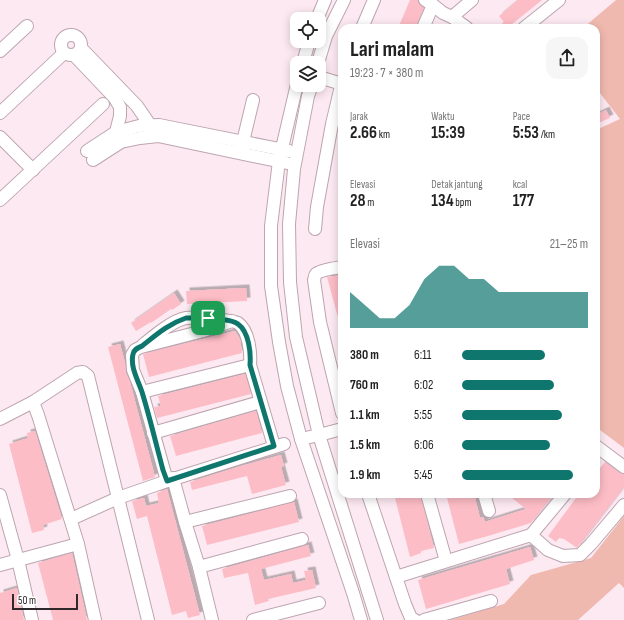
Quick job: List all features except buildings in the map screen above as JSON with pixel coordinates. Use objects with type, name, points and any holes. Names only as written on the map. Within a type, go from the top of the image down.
[{"type":"street","points":[[320,12],[325,0]]},
{"type":"street","points":[[320,56],[326,36],[344,0]]},
{"type":"street","points":[[364,24],[374,0]]},
{"type":"street","points":[[452,17],[472,0]]},
{"type":"street","points":[[529,24],[559,0]]},
{"type":"street","points":[[425,24],[429,2],[443,13],[462,24]]},
{"type":"street","points":[[0,51],[27,26]]},
{"type":"street","points":[[0,113],[73,52]]},
{"type":"street","points":[[73,52],[137,106],[150,131]]},
{"type":"street","points":[[73,52],[114,97],[120,106],[118,137]]},
{"type":"street","points":[[326,79],[338,82]]},
{"type":"street","points":[[295,92],[280,156],[271,226],[271,286],[286,378],[301,439],[351,585],[361,620]]},
{"type":"street","points":[[309,92],[296,159],[289,224],[290,282],[296,337],[320,435],[338,493]]},
{"type":"street","points":[[315,229],[317,207],[338,99]]},
{"type":"street","points":[[241,148],[253,100]]},
{"type":"street","points":[[0,200],[103,104]]},
{"type":"street","points":[[150,131],[159,125],[241,148],[296,159]]},
{"type":"street","points":[[90,155],[118,137],[139,126],[150,131]]},
{"type":"street","points":[[0,136],[33,170]]},
{"type":"street","points":[[338,268],[317,274],[314,280],[320,322],[338,396]]},
{"type":"street","points":[[71,519],[118,498],[279,445],[260,402],[250,365],[251,356],[249,346],[243,329],[238,323],[208,318],[186,318],[178,320],[159,332],[141,347]]},
{"type":"street","points":[[212,620],[199,567],[185,522],[153,433],[142,392],[133,370],[132,355],[135,350],[141,347],[203,331],[232,321]]},
{"type":"street","points":[[142,392],[250,365]]},
{"type":"street","points":[[0,419],[33,402],[77,373],[83,372],[88,376],[148,620]]},
{"type":"street","points":[[33,402],[71,519],[95,620]]},
{"type":"street","points":[[153,433],[260,402]]},
{"type":"street","points":[[301,439],[338,430]]},
{"type":"street","points":[[600,452],[624,467]]},
{"type":"street","points":[[0,495],[18,560],[32,620]]},
{"type":"street","points":[[185,522],[290,496]]},
{"type":"street","points":[[339,498],[377,620]]},
{"type":"street","points":[[369,498],[408,612],[415,620]]},
{"type":"street","points":[[428,498],[446,561]]},
{"type":"street","points":[[485,498],[490,511]]},
{"type":"street","points":[[396,577],[531,535],[562,498]]},
{"type":"street","points":[[531,535],[548,550],[562,556],[580,555],[624,505]]},
{"type":"street","points":[[199,567],[302,539]]},
{"type":"street","points":[[0,565],[78,544]]},
{"type":"street","points":[[424,620],[491,601]]},
{"type":"street","points":[[253,620],[319,603]]},
{"type":"shaded area","points":[[616,0],[624,0],[624,448],[600,430],[600,128],[620,119],[600,93],[600,24],[588,24]]},
{"type":"shaded area","points":[[624,516],[624,588],[619,583],[578,620],[450,620],[504,604],[531,575],[591,558]]},
{"type":"route","points":[[186,318],[208,318],[232,321],[238,323],[243,329],[251,356],[250,365],[274,446],[167,481],[142,392],[133,370],[132,355],[135,350],[178,320],[186,318]]}]
